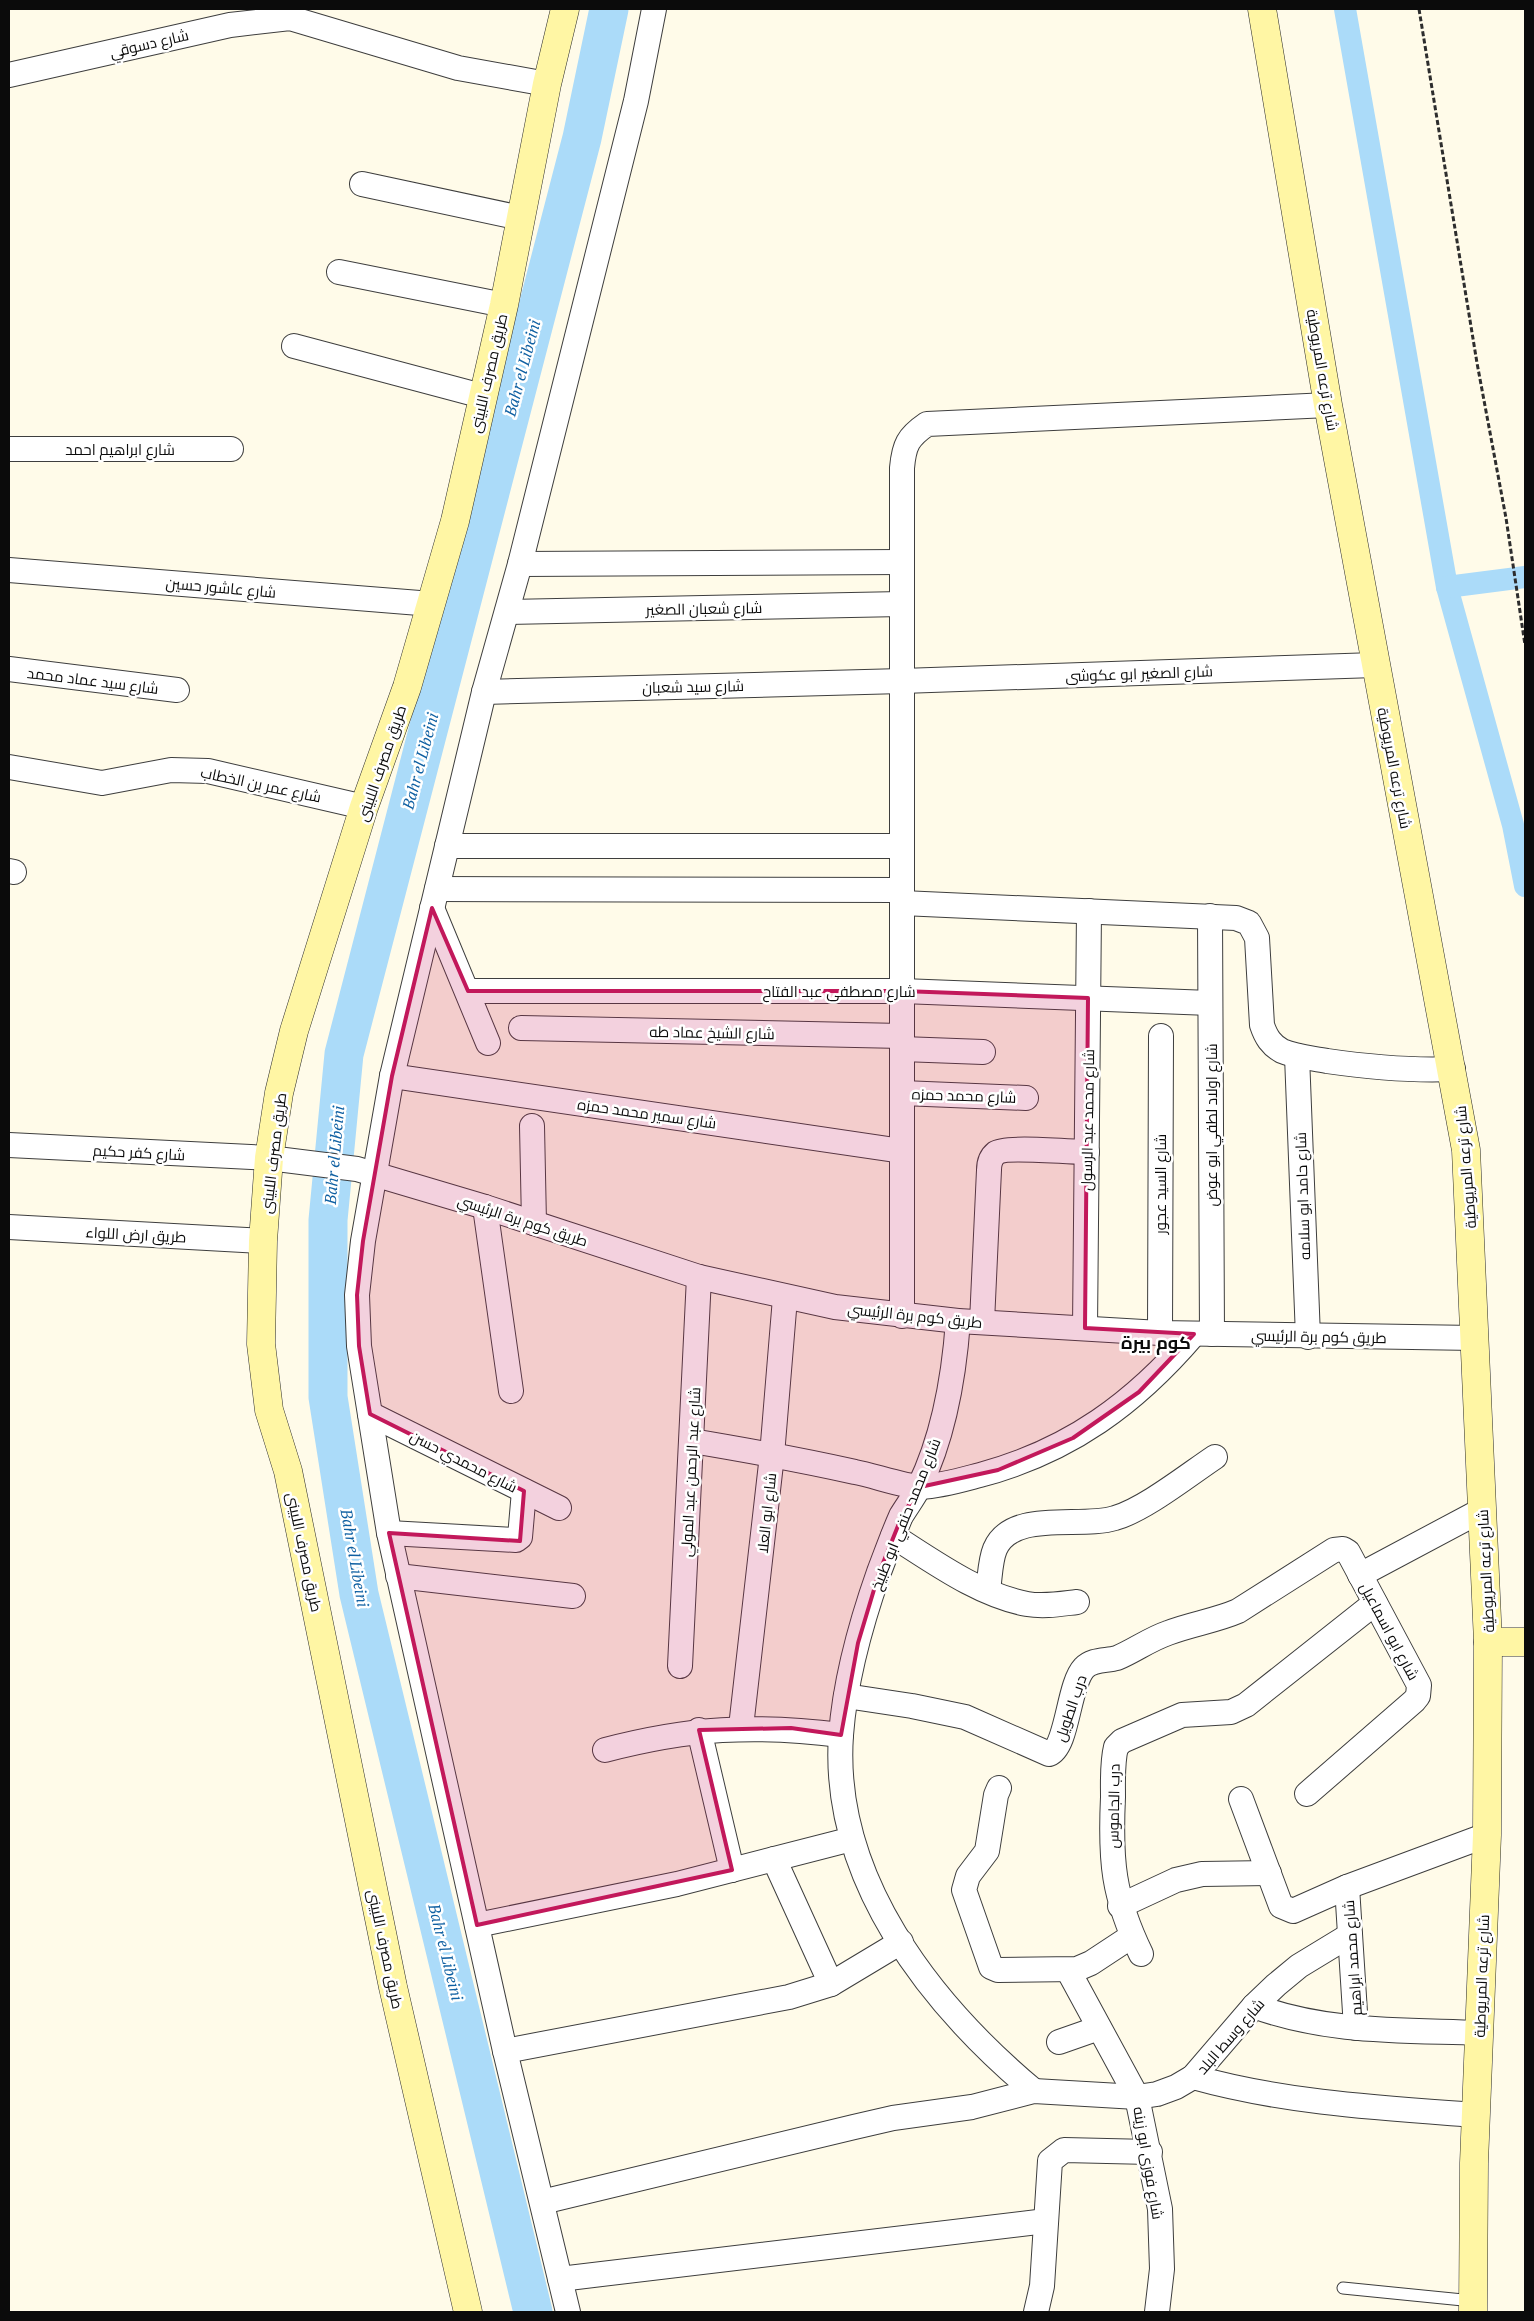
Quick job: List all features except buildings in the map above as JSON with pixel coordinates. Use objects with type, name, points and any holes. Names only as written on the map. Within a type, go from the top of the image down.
[{"type":"street","name":"طريق مصرف اللبينى","points":[[468,2312],[393,1987],[288,1471],[269,1410],[261,1344],[263,1241],[269,1158],[279,1093],[294,1031],[364,807],[407,687],[455,521],[504,305],[547,84],[565,9]]},
{"type":"street","points":[[568,2312],[477,1925],[389,1533],[359,1346],[356,1295],[363,1242],[392,1076],[484,692],[520,564],[636,100],[654,9]]},
{"type":"street","name":"شارع ترعه المريوطية","points":[[1262,9],[1328,405],[1375,664],[1453,1070],[1466,1150],[1488,1642],[1486,1836],[1474,2163],[1473,2306]]},
{"type":"street","points":[[290,13],[458,68],[547,84]]},
{"type":"street","name":"شارع دسوقي","points":[[9,75],[290,13]]},
{"type":"street","points":[[362,184],[521,218]]},
{"type":"street","points":[[339,272],[504,305]]},
{"type":"street","points":[[294,346],[482,396]]},
{"type":"street","points":[[902,1316],[902,562],[904,450],[912,434],[928,424],[1328,405]]},
{"type":"street","name":"شارع ابراهيم احمد","points":[[9,449],[231,449]]},
{"type":"street","points":[[520,564],[902,562]]},
{"type":"street","name":"شارع عاشور حسين","points":[[9,570],[432,604]]},
{"type":"street","name":"شارع شعبان الصغير","points":[[507,612],[902,604]]},
{"type":"street","name":"شارع الصغير ابو عكوشى","points":[[902,681],[1375,664]]},
{"type":"street","name":"شارع سيد عماد محمد","points":[[9,669],[177,690]]},
{"type":"street","name":"شارع سيد شعبان","points":[[484,692],[902,681]]},
{"type":"street","name":"شارع عمر بن الخطاب","points":[[9,767],[102,783],[171,770],[208,771],[364,807]]},
{"type":"street","points":[[447,846],[902,846]]},
{"type":"street","points":[[434,898],[902,896],[1089,911],[1236,918],[1249,923],[1258,938],[1262,1025],[1266,1039],[1281,1050],[1297,1056],[1368,1067],[1453,1070]]},
{"type":"street","points":[[434,898],[488,1043]]},
{"type":"street","name":"شارع محمد عبد الرسول","points":[[1085,1328],[1089,911]]},
{"type":"street","name":"شارع اولاد لطفي ابو عوض","points":[[1203,1334],[1210,916]]},
{"type":"street","name":"شارع مصطفى عبد الفتاح","points":[[468,991],[902,990],[1210,1003]]},
{"type":"street","name":"شارع الشيخ عماد طه","points":[[521,1028],[902,1043],[983,1052]]},
{"type":"street","name":"شارع السيد عجور","points":[[1160,1333],[1161,1036]]},
{"type":"street","name":"شارع حامد ابو سلامه","points":[[1297,1056],[1308,1337]]},
{"type":"street","name":"شارع سمير محمد حمزه","points":[[392,1076],[902,1150]]},
{"type":"street","name":"شارع محمد حمزه","points":[[902,1093],[1026,1098]]},
{"type":"street","points":[[532,1126],[534,1224]]},
{"type":"street","name":"شارع كفر حكيم","points":[[9,1145],[269,1158],[375,1173]]},
{"type":"street","points":[[982,1322],[989,1170],[992,1158],[996,1153],[1009,1150],[1087,1152]]},
{"type":"street","name":"طريق كوم برة الرئيسي","points":[[375,1173],[699,1277],[784,1298],[902,1316],[1160,1333],[1308,1337],[1475,1338]]},
{"type":"street","points":[[485,1207],[511,1391]]},
{"type":"street","name":"طريق ارض اللواء","points":[[9,1226],[263,1241]]},
{"type":"street","name":"شارع عبد الرحمن عبد المولي","points":[[680,1666],[699,1277]]},
{"type":"street","name":"شارع ابو العلا","points":[[741,1727],[772,1455],[784,1298]]},
{"type":"street","name":"شارع محمد حنفي ابو طبيخ","points":[[958,1321],[953,1373],[947,1403],[920,1487],[902,1516],[893,1536],[869,1604],[846,1696],[841,1734],[842,1787],[852,1839],[864,1875],[876,1901],[901,1942],[961,2023],[1001,2064],[1034,2091]]},
{"type":"street","points":[[692,1441],[772,1455],[920,1487],[959,1480],[998,1470],[1036,1456],[1073,1438],[1107,1417],[1139,1392],[1203,1334]]},
{"type":"street","name":"شارع محمدي حسن","points":[[370,1414],[559,1508]]},
{"type":"street","points":[[988,1590],[995,1549],[1015,1529],[1028,1525],[1098,1522],[1115,1518],[1130,1512],[1215,1457]]},
{"type":"street","points":[[389,1533],[516,1540],[520,1537],[524,1491]]},
{"type":"street","points":[[1360,1575],[1482,1510]]},
{"type":"street","points":[[893,1536],[934,1562],[1004,1598],[1028,1604],[1052,1606],[1077,1602]]},
{"type":"street","name":"شارع ابو اسماعيل","points":[[1307,1794],[1418,1696],[1419,1685],[1348,1552],[1338,1548]]},
{"type":"street","name":"درب الطويل","points":[[846,1696],[956,1715],[1049,1754],[1057,1748],[1073,1692],[1082,1670],[1087,1665],[1116,1658],[1170,1632],[1221,1618],[1238,1611],[1338,1548]]},
{"type":"street","points":[[398,1576],[573,1596]]},
{"type":"street","name":"درب الجاموس","points":[[1068,1970],[1136,1945],[1120,1906],[1113,1871],[1111,1836],[1116,1747],[1129,1738],[1182,1715],[1231,1712],[1246,1705],[1375,1603]]},
{"type":"street","points":[[1488,1642],[1523,1642]]},
{"type":"street","points":[[605,1750],[652,1738],[699,1730],[741,1727],[791,1728],[841,1734]]},
{"type":"street","points":[[699,1730],[732,1870]]},
{"type":"street","points":[[999,1788],[996,1795],[987,1851],[968,1876],[964,1890],[988,1962],[994,1969],[998,1970],[1068,1970]]},
{"type":"street","points":[[1241,1799],[1281,1906],[1293,1911],[1347,1887],[1486,1836]]},
{"type":"street","points":[[477,1925],[678,1884],[852,1839]]},
{"type":"street","points":[[774,1859],[831,1984]]},
{"type":"street","points":[[1120,1906],[1176,1880],[1202,1874],[1269,1873]]},
{"type":"street","name":"شارع محمد ابراهيم","points":[[1347,1887],[1356,2028]]},
{"type":"street","name":"شارع وسط البلد","points":[[542,2202],[854,2127],[894,2118],[972,2107],[1034,2091],[1137,2097],[1157,2094],[1176,2087],[1193,2077],[1254,2006],[1299,1966],[1350,1935]]},
{"type":"street","points":[[506,2051],[789,1997],[831,1984],[901,1942]]},
{"type":"street","name":"شارع فوزى ابو زينه","points":[[1068,1970],[1137,2097],[1150,2152],[1160,2209],[1162,2269],[1157,2312]]},
{"type":"street","points":[[1254,2006],[1284,2017],[1356,2028],[1479,2033]]},
{"type":"street","points":[[1059,2042],[1099,2028]]},
{"type":"street","points":[[1193,2077],[1237,2089],[1350,2106],[1476,2115]]},
{"type":"street","points":[[1036,2312],[1042,2286],[1050,2161],[1064,2150],[1150,2152]]},
{"type":"street","points":[[560,2279],[1046,2221]]},
{"type":"lane","points":[[1343,2288],[1473,2306]]},
{"type":"path","points":[[1419,9],[1476,363],[1506,518],[1525,645]]},
{"type":"highlighted area","points":[[432,908],[468,991],[902,991],[1088,998],[1085,1328],[1194,1334],[1139,1392],[1073,1438],[998,1470],[920,1487],[902,1516],[879,1573],[858,1643],[841,1735],[791,1728],[699,1730],[732,1870],[477,1925],[389,1533],[520,1541],[524,1491],[370,1414],[359,1346],[357,1295],[363,1241],[392,1076]]},
{"type":"waterway","name":"Bahr el Libeini","points":[[533,2312],[359,1594],[328,1397],[328,1220],[344,1054],[582,138],[609,9]]},
{"type":"waterway","points":[[1345,9],[1447,587],[1513,825],[1525,886]]},
{"type":"waterway","points":[[1447,587],[1525,577]]},
{"type":"district","name":"كوم بيرة","points":[[1156,1342]]}]
